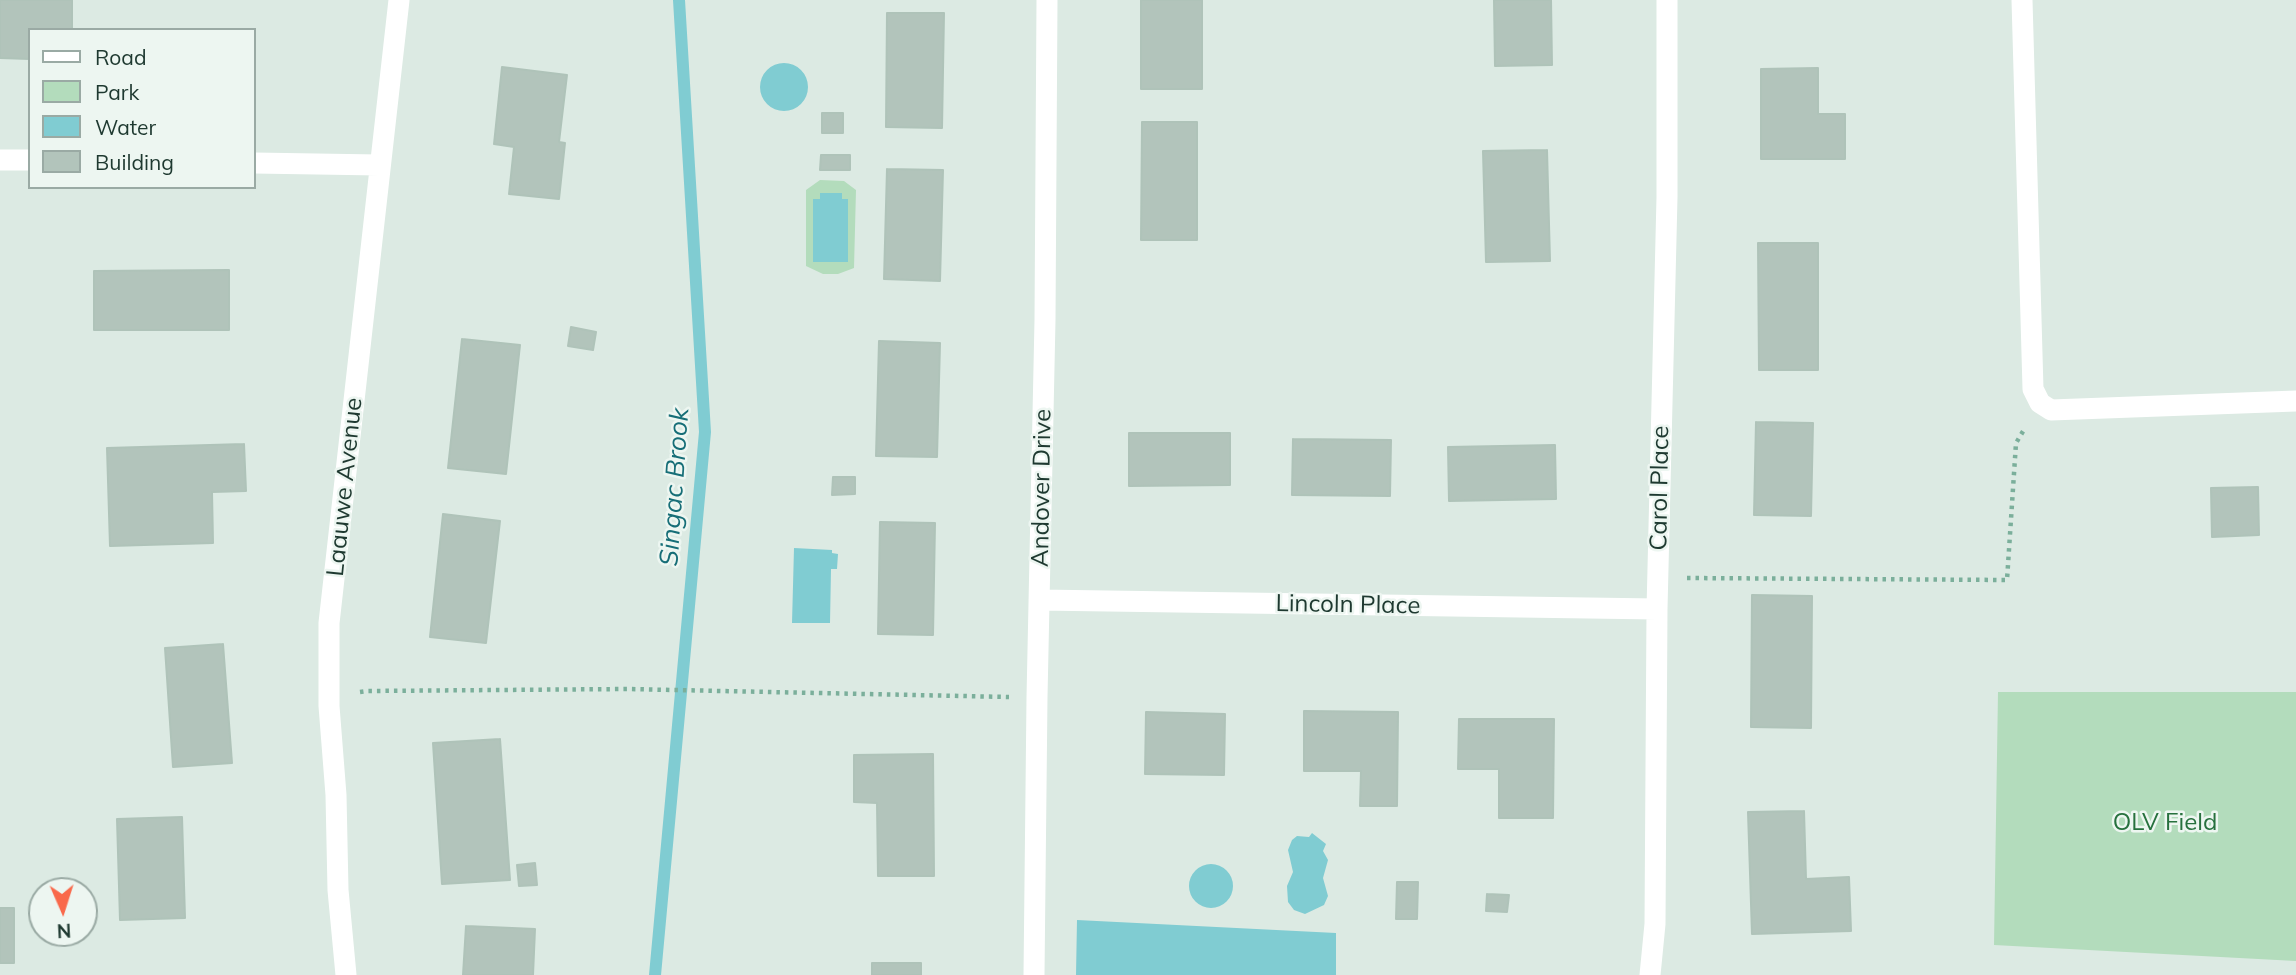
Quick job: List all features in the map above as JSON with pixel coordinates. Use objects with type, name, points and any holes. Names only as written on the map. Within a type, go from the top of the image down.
[{"type":"street","name":"Laauwe Avenue","points":[[346,975],[338,890],[336,796],[329,706],[330,623],[399,0]]},
{"type":"street","name":"Andover Drive","points":[[1034,975],[1045,320],[1047,0]]},
{"type":"street","name":"Carol Place","points":[[1650,975],[1655,924],[1657,610],[1667,198],[1667,0]]},
{"type":"street","points":[[2022,0],[2033,388],[2040,403],[2051,410],[2296,401]]},
{"type":"street","points":[[0,160],[28,160]]},
{"type":"street","points":[[256,163],[379,165]]},
{"type":"street","name":"Lincoln Place","points":[[1040,600],[1657,610]]},
{"type":"path","points":[[1658,577],[2007,580],[2016,443],[2040,403]]},
{"type":"path","points":[[358,693],[627,689],[1013,697]]},
{"type":"green space","points":[[820,180],[844,181],[856,190],[854,268],[838,274],[823,274],[806,266],[806,190]]},
{"type":"green space","name":"OLV Field","points":[[1998,692],[2296,692],[2296,961],[1994,945]]},
{"type":"water","points":[[784,63],[801,70],[808,87],[801,104],[784,111],[767,104],[760,87],[767,70]]},
{"type":"water","points":[[820,193],[842,193],[842,199],[848,199],[848,262],[813,262],[813,199],[820,199]]},
{"type":"water","points":[[794,548],[832,550],[832,553],[838,554],[837,569],[831,569],[830,623],[792,623]]},
{"type":"water","points":[[1312,833],[1326,844],[1323,851],[1328,860],[1323,878],[1328,896],[1324,905],[1305,914],[1294,910],[1288,902],[1287,886],[1293,872],[1288,850],[1297,836],[1309,837]]},
{"type":"water","points":[[1211,864],[1226,871],[1233,886],[1226,901],[1211,908],[1196,901],[1189,886],[1196,871]]},
{"type":"water","points":[[1077,920],[1336,933],[1336,975],[1076,975]]},
{"type":"building","points":[[0,0],[72,0],[72,28],[28,28],[28,59],[0,58]]},
{"type":"building","points":[[1141,0],[1202,0],[1202,89],[1141,89]]},
{"type":"building","points":[[1494,0],[1551,0],[1552,65],[1495,66]]},
{"type":"building","points":[[887,13],[944,13],[942,128],[886,127]]},
{"type":"building","points":[[502,67],[567,75],[559,142],[565,143],[559,199],[509,194],[514,147],[494,144]]},
{"type":"building","points":[[1818,68],[1818,114],[1845,114],[1845,159],[1761,159],[1761,69]]},
{"type":"building","points":[[822,113],[843,113],[843,133],[822,133]]},
{"type":"building","points":[[1142,122],[1197,122],[1197,240],[1141,240]]},
{"type":"building","points":[[1547,150],[1550,261],[1486,262],[1483,151]]},
{"type":"building","points":[[821,155],[850,155],[850,170],[820,170]]},
{"type":"building","points":[[887,169],[943,170],[940,281],[884,279]]},
{"type":"building","points":[[1758,243],[1818,243],[1818,370],[1759,370]]},
{"type":"building","points":[[229,270],[229,330],[94,330],[94,271]]},
{"type":"building","points":[[571,327],[596,332],[593,350],[568,346]]},
{"type":"building","points":[[462,339],[520,345],[506,474],[448,468]]},
{"type":"building","points":[[879,341],[940,343],[937,457],[876,456]]},
{"type":"building","points":[[1756,422],[1813,423],[1811,516],[1754,515]]},
{"type":"building","points":[[1129,433],[1230,433],[1230,485],[1129,486]]},
{"type":"building","points":[[1293,439],[1391,440],[1390,496],[1292,495]]},
{"type":"building","points":[[244,444],[246,491],[212,492],[213,543],[110,546],[107,448]]},
{"type":"building","points":[[1555,445],[1556,499],[1449,501],[1448,447]]},
{"type":"building","points":[[833,477],[855,477],[855,494],[832,495]]},
{"type":"building","points":[[2258,487],[2259,535],[2212,537],[2211,488]]},
{"type":"building","points":[[443,514],[500,521],[486,643],[430,637]]},
{"type":"building","points":[[880,522],[935,523],[933,635],[878,634]]},
{"type":"building","points":[[1752,595],[1812,596],[1811,728],[1751,727]]},
{"type":"building","points":[[223,644],[232,763],[173,767],[165,648]]},
{"type":"building","points":[[1304,711],[1398,712],[1397,806],[1360,806],[1361,771],[1304,771]]},
{"type":"building","points":[[1146,712],[1225,714],[1224,775],[1145,774]]},
{"type":"building","points":[[1459,719],[1554,719],[1553,818],[1499,818],[1499,769],[1458,769]]},
{"type":"building","points":[[500,739],[510,880],[442,884],[433,743]]},
{"type":"building","points":[[933,754],[934,876],[878,876],[877,803],[854,802],[854,755]]},
{"type":"building","points":[[1804,811],[1806,879],[1849,877],[1851,931],[1752,934],[1748,812]]},
{"type":"building","points":[[182,817],[185,918],[120,920],[117,819]]},
{"type":"building","points":[[535,863],[537,885],[519,886],[517,865]]},
{"type":"building","points":[[1397,882],[1418,882],[1417,919],[1396,919]]},
{"type":"building","points":[[1487,894],[1509,895],[1507,912],[1486,911]]},
{"type":"building","points":[[0,908],[14,908],[14,963],[0,963]]},
{"type":"building","points":[[466,926],[535,929],[533,975],[463,975]]},
{"type":"building","points":[[872,963],[921,963],[921,975],[872,975]]},
{"type":"waterway","name":"Singac Brook","points":[[655,975],[705,432],[679,0]]}]
